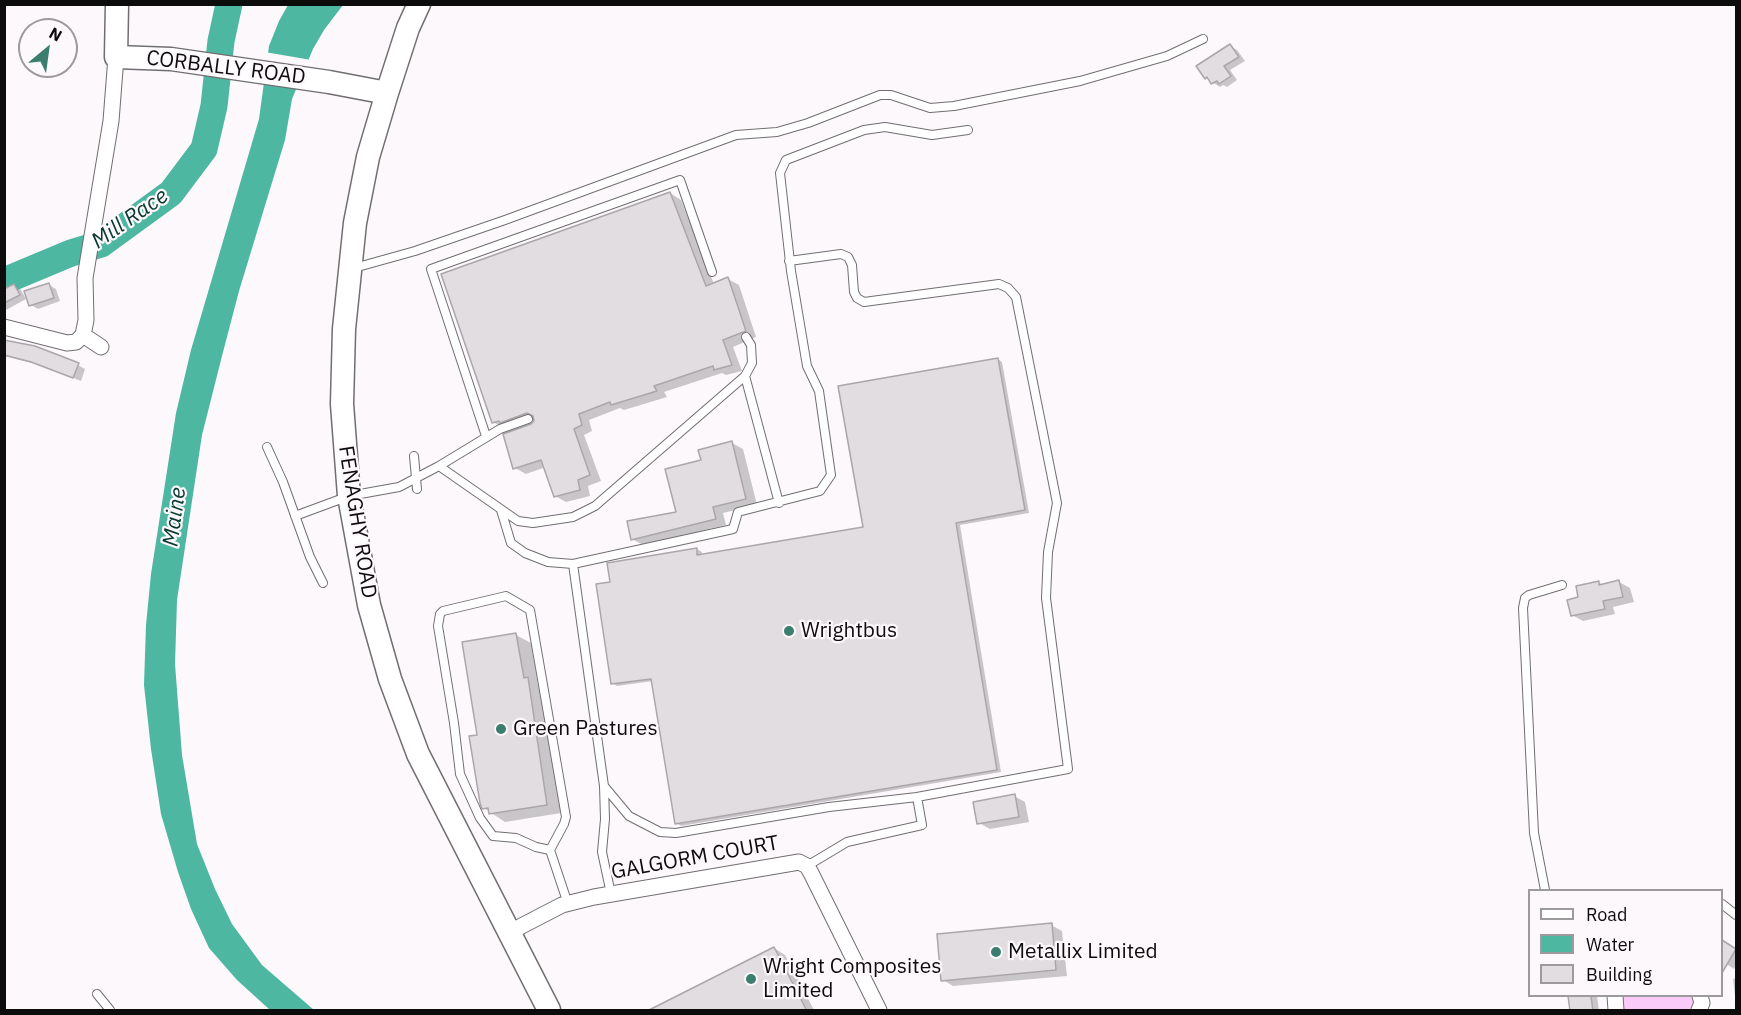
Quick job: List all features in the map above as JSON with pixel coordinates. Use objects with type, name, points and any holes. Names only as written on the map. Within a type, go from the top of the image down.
[{"type":"street","name":"CORBALLY ROAD","points":[[117,4],[116,57],[171,59],[329,82],[387,93]]},
{"type":"street","name":"FENAGHY ROAD","points":[[420,4],[408,28],[368,156],[355,223],[344,329],[342,404],[349,496],[369,605],[390,679],[418,754],[549,1011]]},
{"type":"street","points":[[4,327],[67,343],[76,342],[83,335],[86,321],[84,278],[111,121],[116,57]]},
{"type":"street","points":[[83,335],[101,347]]},
{"type":"street","name":"GALGORM COURT","points":[[508,933],[568,904],[611,894],[799,862],[807,866],[879,1011]]},
{"type":"lane","points":[[350,270],[415,251],[505,220],[736,135],[777,132],[808,123],[880,95],[891,95],[930,108],[954,106],[1101,76],[1167,56],[1203,39]]},
{"type":"lane","points":[[501,510],[512,543],[525,553],[548,562],[573,564],[733,529],[738,512],[820,491],[831,475],[819,391],[807,366],[789,261],[780,173],[786,160],[864,130],[885,127],[932,135],[968,130]]},
{"type":"lane","points":[[486,436],[431,269],[680,180],[712,272]]},
{"type":"lane","points":[[604,786],[629,816],[660,832],[676,833],[829,807],[917,797],[1068,769],[1046,598],[1048,552],[1057,503],[1016,297],[1008,288],[999,284],[864,302],[857,298],[854,292],[852,265],[848,257],[841,254],[789,261]]},
{"type":"lane","points":[[439,466],[518,522],[533,523],[573,517],[595,506],[745,376],[752,363],[751,345],[747,337]]},
{"type":"lane","points":[[745,376],[779,503]]},
{"type":"lane","points":[[295,516],[349,496],[399,487],[439,466],[486,436],[528,419]]},
{"type":"lane","points":[[267,447],[283,482],[310,557],[323,583]]},
{"type":"lane","points":[[414,456],[417,489]]},
{"type":"lane","points":[[573,564],[604,786],[605,819],[602,852],[611,894]]},
{"type":"lane","points":[[1545,889],[1534,833],[1523,608],[1525,598],[1529,594],[1562,585]]},
{"type":"lane","points":[[549,850],[516,838],[493,836],[480,818],[460,774],[438,626],[440,614],[443,611],[506,596],[530,610],[566,817],[549,850],[568,904]]},
{"type":"lane","points":[[807,866],[847,842],[922,825],[917,797]]},
{"type":"lane","points":[[1723,905],[1737,915]]},
{"type":"lane","points":[[98,994],[110,1011]]},
{"type":"shaded area","points":[[1622,997],[1696,997],[1697,1002],[1689,1010],[1622,1010]]},
{"type":"water","name":"Maine","points":[[288,5],[343,5],[313,49],[292,99],[285,140],[239,291],[222,356],[202,435],[177,600],[175,664],[182,755],[197,844],[215,889],[232,924],[262,965],[314,1010],[270,1010],[237,980],[209,948],[191,909],[161,814],[144,685],[151,574],[176,413],[191,350],[259,119],[269,46]]},
{"type":"pier","points":[[265,52],[311,60],[300,89],[260,83]]},
{"type":"building","points":[[1230,44],[1239,57],[1224,66],[1231,76],[1219,84],[1217,81],[1211,84],[1196,66]]},
{"type":"building","points":[[670,192],[706,286],[728,277],[746,331],[723,340],[732,365],[714,370],[713,366],[654,386],[657,391],[611,405],[610,402],[579,414],[582,425],[574,429],[590,475],[578,480],[580,490],[554,497],[541,460],[513,469],[503,434],[531,424],[534,421],[533,416],[527,413],[500,423],[499,421],[492,423],[441,274]]},
{"type":"building","points":[[49,283],[54,298],[29,306],[24,291]]},
{"type":"building","points":[[14,284],[20,295],[4,303],[4,289]]},
{"type":"building","points":[[4,340],[35,346],[79,363],[73,378],[31,362],[4,355]]},
{"type":"building","name":"Wrightbus","points":[[998,358],[1025,510],[956,523],[997,770],[675,824],[651,679],[611,684],[596,584],[610,582],[607,563],[697,548],[697,555],[863,527],[838,386]]},
{"type":"building","points":[[732,441],[746,499],[713,507],[716,519],[631,540],[627,521],[676,512],[665,469],[701,460],[698,450]]},
{"type":"building","points":[[1619,580],[1623,597],[1603,601],[1605,609],[1571,616],[1567,600],[1578,597],[1576,586],[1599,581],[1599,585]]},
{"type":"building","name":"Green Pastures","points":[[516,633],[524,678],[528,677],[547,805],[489,814],[488,808],[482,809],[480,803],[469,736],[477,735],[462,642]]},
{"type":"building","points":[[1015,794],[1019,817],[977,824],[973,802]]},
{"type":"building","name":"Metallix Limited","points":[[1052,923],[1056,970],[941,981],[937,934]]},
{"type":"building","points":[[1723,941],[1736,949],[1723,971]]},
{"type":"building","name":"Wright Composites Limited","points":[[774,947],[807,1011],[647,1011]]},
{"type":"building","points":[[1568,997],[1591,997],[1593,1011],[1570,1011]]},
{"type":"waterway","name":"Mill Race","points":[[4,281],[71,253],[101,244],[171,193],[204,149],[214,106],[221,41],[229,4]]},
{"type":"place","name":"Wrightbus","points":[[789,631]]},
{"type":"place","name":"Green Pastures","points":[[501,729]]},
{"type":"place","name":"Metallix Limited","points":[[996,952]]},
{"type":"place","name":"Wright Composites Limited","points":[[751,979]]}]
